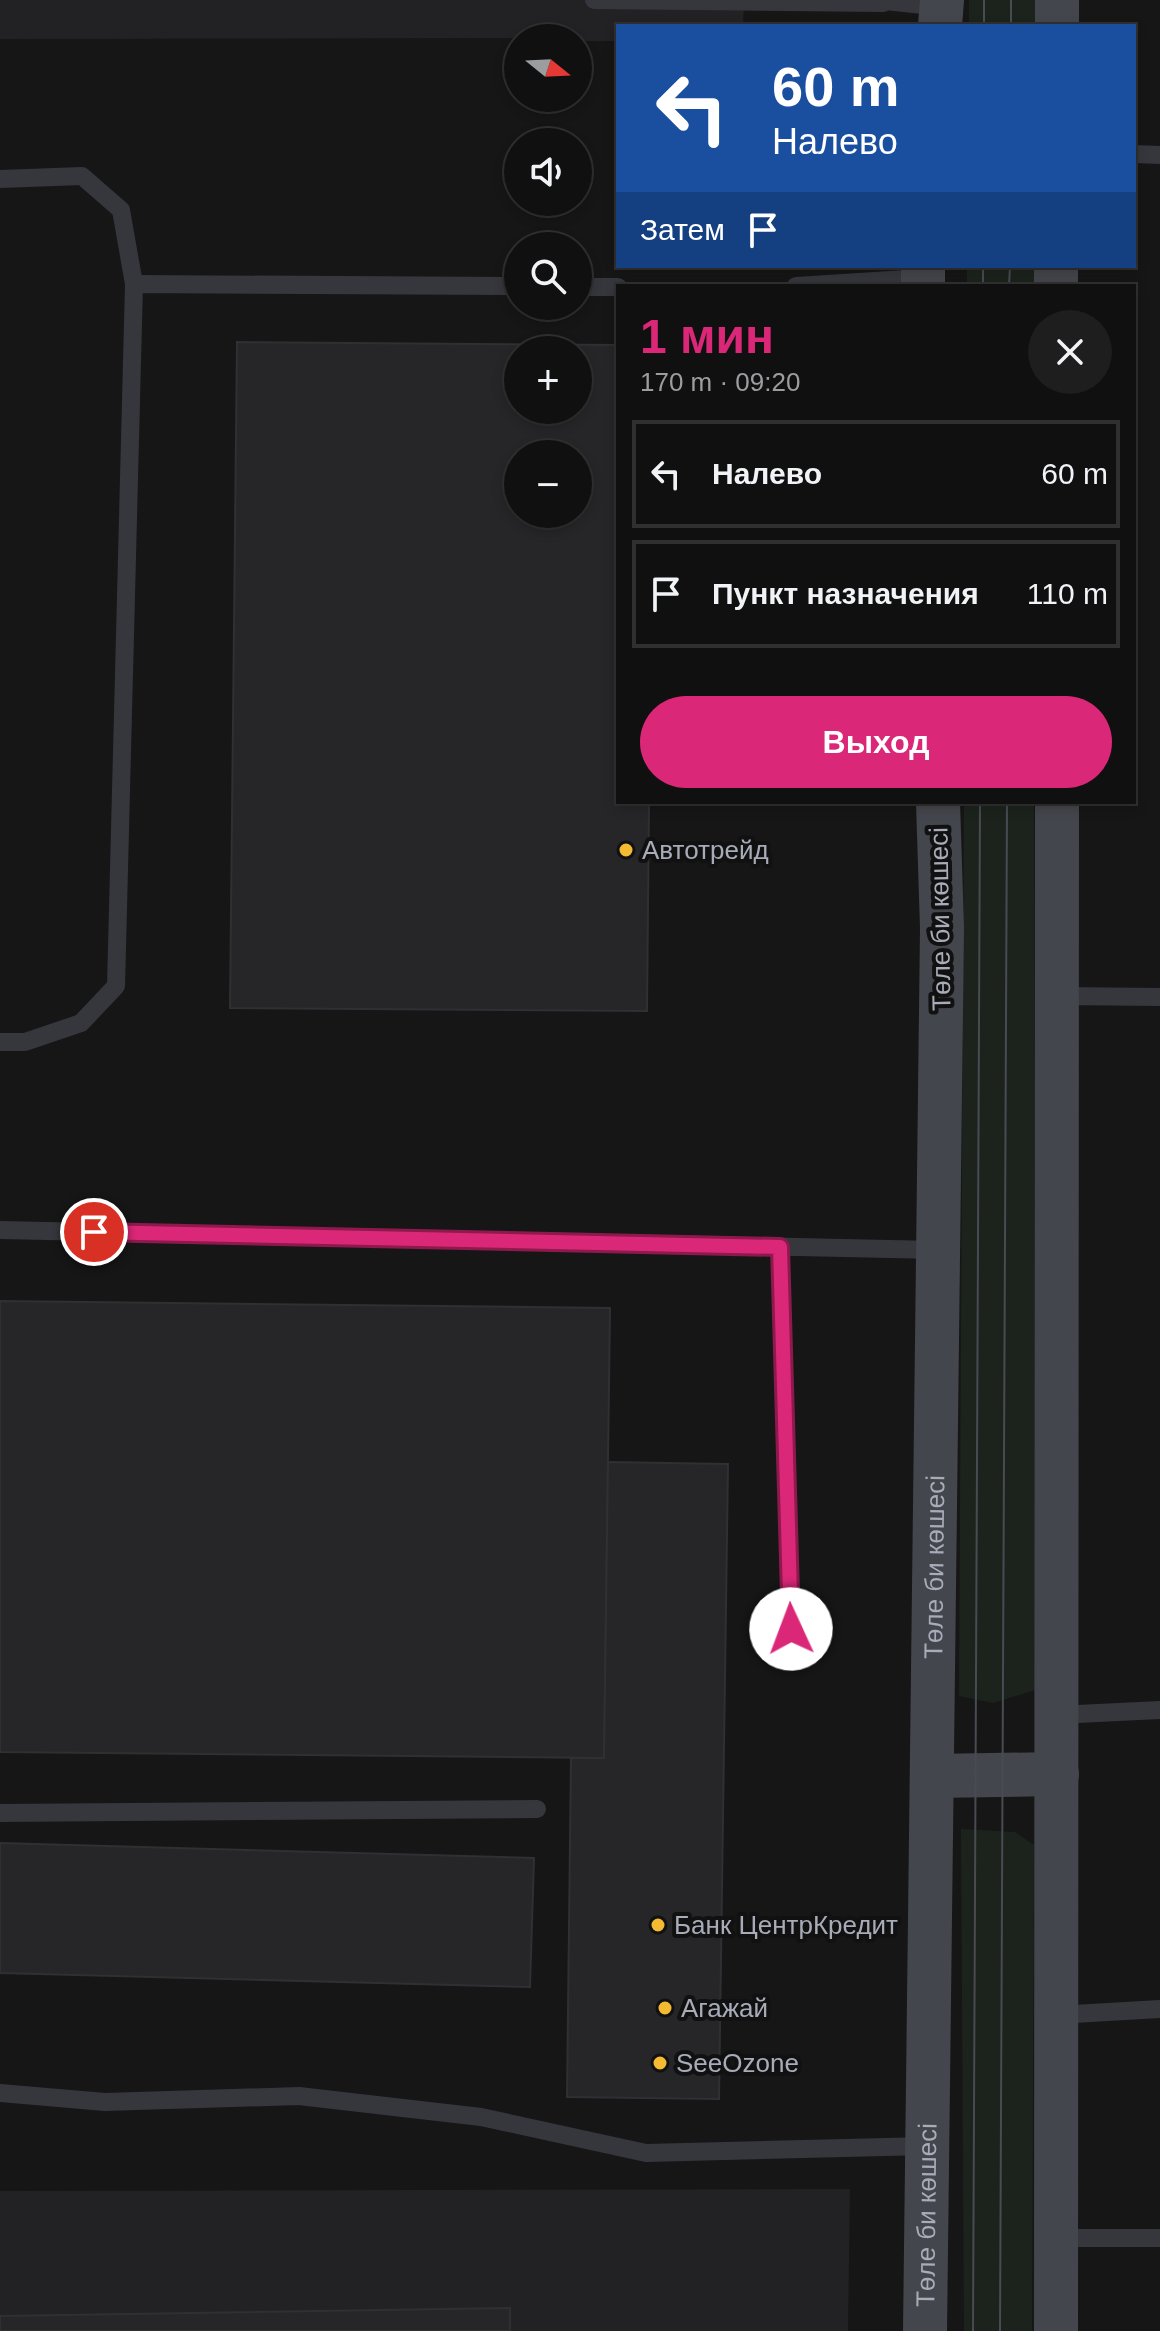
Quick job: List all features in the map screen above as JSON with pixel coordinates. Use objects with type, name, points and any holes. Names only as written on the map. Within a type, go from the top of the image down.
[{"type":"main road","points":[[1057,0],[1057,24]]},
{"type":"main road","name":"Төле би көшесі","points":[[925,2331],[942,928],[938,804]]},
{"type":"main road","points":[[1056,2331],[1057,804]]},
{"type":"main road","points":[[932,1776],[1057,1774]]},
{"type":"lane","points":[[594,0],[879,2],[941,11]]},
{"type":"lane","points":[[1136,154],[1160,155]]},
{"type":"lane","points":[[0,179],[82,176],[121,210],[134,284],[116,986],[81,1023],[25,1042],[0,1042]]},
{"type":"lane","points":[[824,284],[923,277]]},
{"type":"lane","points":[[134,284],[504,286]]},
{"type":"lane","points":[[592,287],[616,287]]},
{"type":"lane","points":[[1058,996],[1160,997]]},
{"type":"lane","points":[[0,1230],[937,1250]]},
{"type":"lane","points":[[780,1247],[791,1629]]},
{"type":"lane","points":[[1057,1715],[1160,1710]]},
{"type":"lane","points":[[0,1813],[537,1809]]},
{"type":"lane","points":[[1056,2015],[1160,2009]]},
{"type":"lane","points":[[0,2093],[105,2102],[299,2096],[481,2117],[646,2153],[927,2146]]},
{"type":"lane","points":[[1056,2238],[1160,2238]]},
{"type":"shaded area","points":[[0,0],[744,0],[743,24],[616,24],[616,41],[592,41],[592,24],[504,24],[504,38],[0,39]]},
{"type":"shaded area","points":[[969,0],[1037,0],[1037,24],[969,24]]},
{"type":"shaded area","points":[[967,268],[1035,268],[1035,284],[967,284]]},
{"type":"shaded area","points":[[964,804],[1034,804],[1035,1690],[993,1703],[959,1696]]},
{"type":"shaded area","points":[[961,1829],[1015,1832],[1034,1845],[1032,2331],[964,2331]]},
{"type":"shaded area","points":[[850,2189],[848,2331],[0,2331],[0,2191]]},
{"type":"building","points":[[237,342],[504,344],[504,424],[592,424],[592,345],[616,345],[616,804],[649,804],[647,1011],[230,1008]]},
{"type":"building","points":[[0,1301],[610,1308],[604,1758],[0,1752]]},
{"type":"building","points":[[608,1462],[728,1464],[719,2099],[567,2097],[571,1758],[604,1758]]},
{"type":"building","points":[[0,1843],[534,1858],[530,1987],[0,1973]]},
{"type":"building","points":[[510,2308],[510,2331],[0,2331],[0,2316]]},
{"type":"tram line","points":[[984,0],[984,24]]},
{"type":"tram line","points":[[1011,0],[1011,24]]},
{"type":"tram line","points":[[983,268],[983,284]]},
{"type":"tram line","points":[[1009,284],[1010,268]]},
{"type":"tram line","points":[[973,2331],[980,804]]},
{"type":"tram line","points":[[1000,2331],[1007,804]]},
{"type":"place","name":"Автотрейд","points":[[626,850]]},
{"type":"place","name":"Банк ЦентрКредит","points":[[658,1925]]},
{"type":"place","name":"Агажай","points":[[665,2008]]},
{"type":"place","name":"SeeОzone","points":[[660,2063]]},
{"type":"route","points":[[94,1232],[780,1247],[791,1629]]}]
